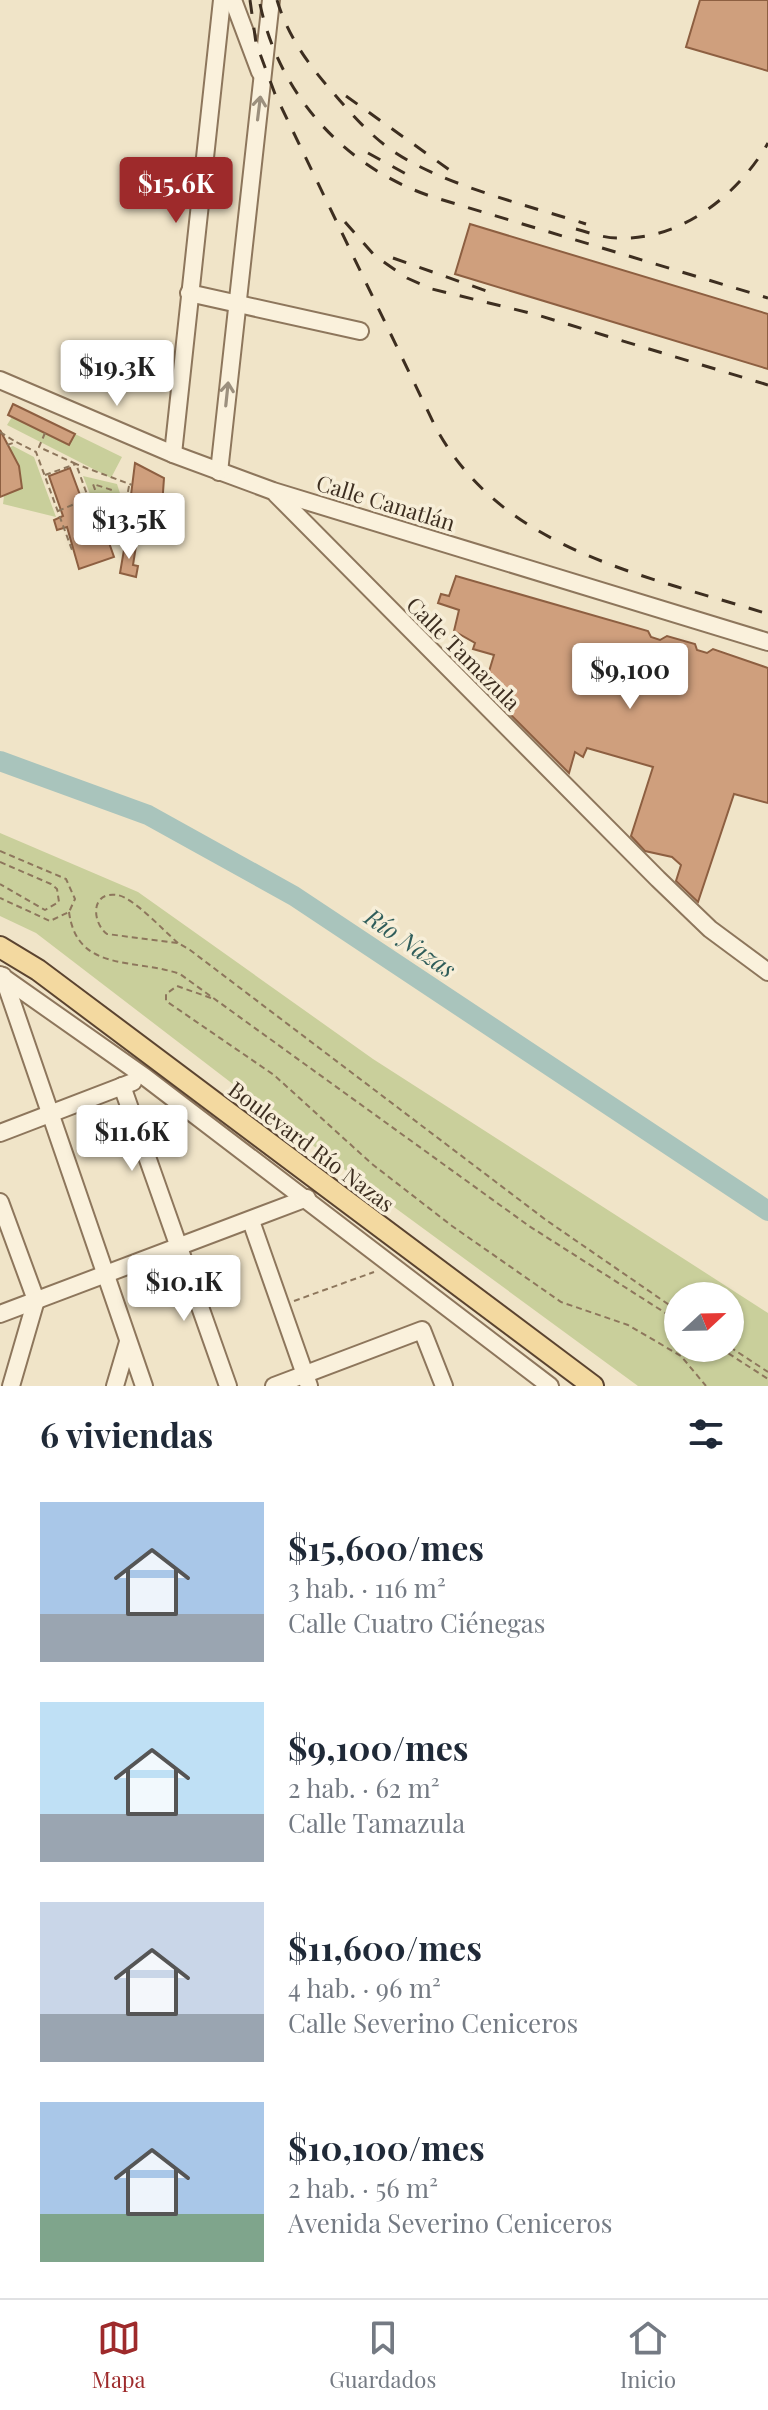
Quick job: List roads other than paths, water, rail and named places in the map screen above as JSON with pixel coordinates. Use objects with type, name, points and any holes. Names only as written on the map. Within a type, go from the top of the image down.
[{"type":"main road","name":"Boulevard Río Nazas","points":[[0,947],[38,970],[593,1386]]},
{"type":"street","points":[[173,454],[222,0]]},
{"type":"street","points":[[233,0],[262,78]]},
{"type":"street","points":[[219,472],[271,0]]},
{"type":"street","points":[[189,293],[360,331]]},
{"type":"street","name":"Calle Canatlán","points":[[0,380],[173,454],[273,491],[768,642]]},
{"type":"street","name":"Calle Tamazula","points":[[273,491],[658,879],[710,929],[768,972]]},
{"type":"street","points":[[2,976],[52,1113],[144,1386]]},
{"type":"street","name":"Boulevard Río Nazas","points":[[2,976],[145,1077],[307,1198],[550,1386]]},
{"type":"street","points":[[0,1133],[145,1077]]},
{"type":"street","points":[[122,1086],[228,1386]]},
{"type":"street","points":[[0,1314],[307,1198]]},
{"type":"street","points":[[0,1202],[36,1300],[11,1386]]},
{"type":"street","points":[[251,1221],[307,1379]]},
{"type":"street","points":[[274,1386],[307,1379],[422,1330],[444,1386]]},
{"type":"street","points":[[115,1386],[128,1342]]},
{"type":"waterway","name":"Río Nazas","points":[[0,761],[148,815],[294,896],[768,1211]]},
{"type":"railway","points":[[250,0],[256,43],[275,94],[436,428],[464,470],[499,503],[538,531],[581,552],[674,586],[768,614]]},
{"type":"railway","points":[[277,0],[292,36],[313,69],[356,119],[386,146],[455,182],[586,224]]},
{"type":"railway","points":[[260,4],[269,37],[283,68],[321,124],[345,147],[401,184],[433,197],[768,298]]},
{"type":"railway","points":[[346,96],[451,171]]},
{"type":"railway","points":[[576,229],[608,237],[641,237],[686,223],[706,211],[741,180],[768,143]]},
{"type":"railway","points":[[368,153],[417,180]]},
{"type":"railway","points":[[345,222],[375,256],[407,278],[432,289],[534,314],[768,385]]},
{"type":"railway","points":[[393,258],[495,294]]}]
